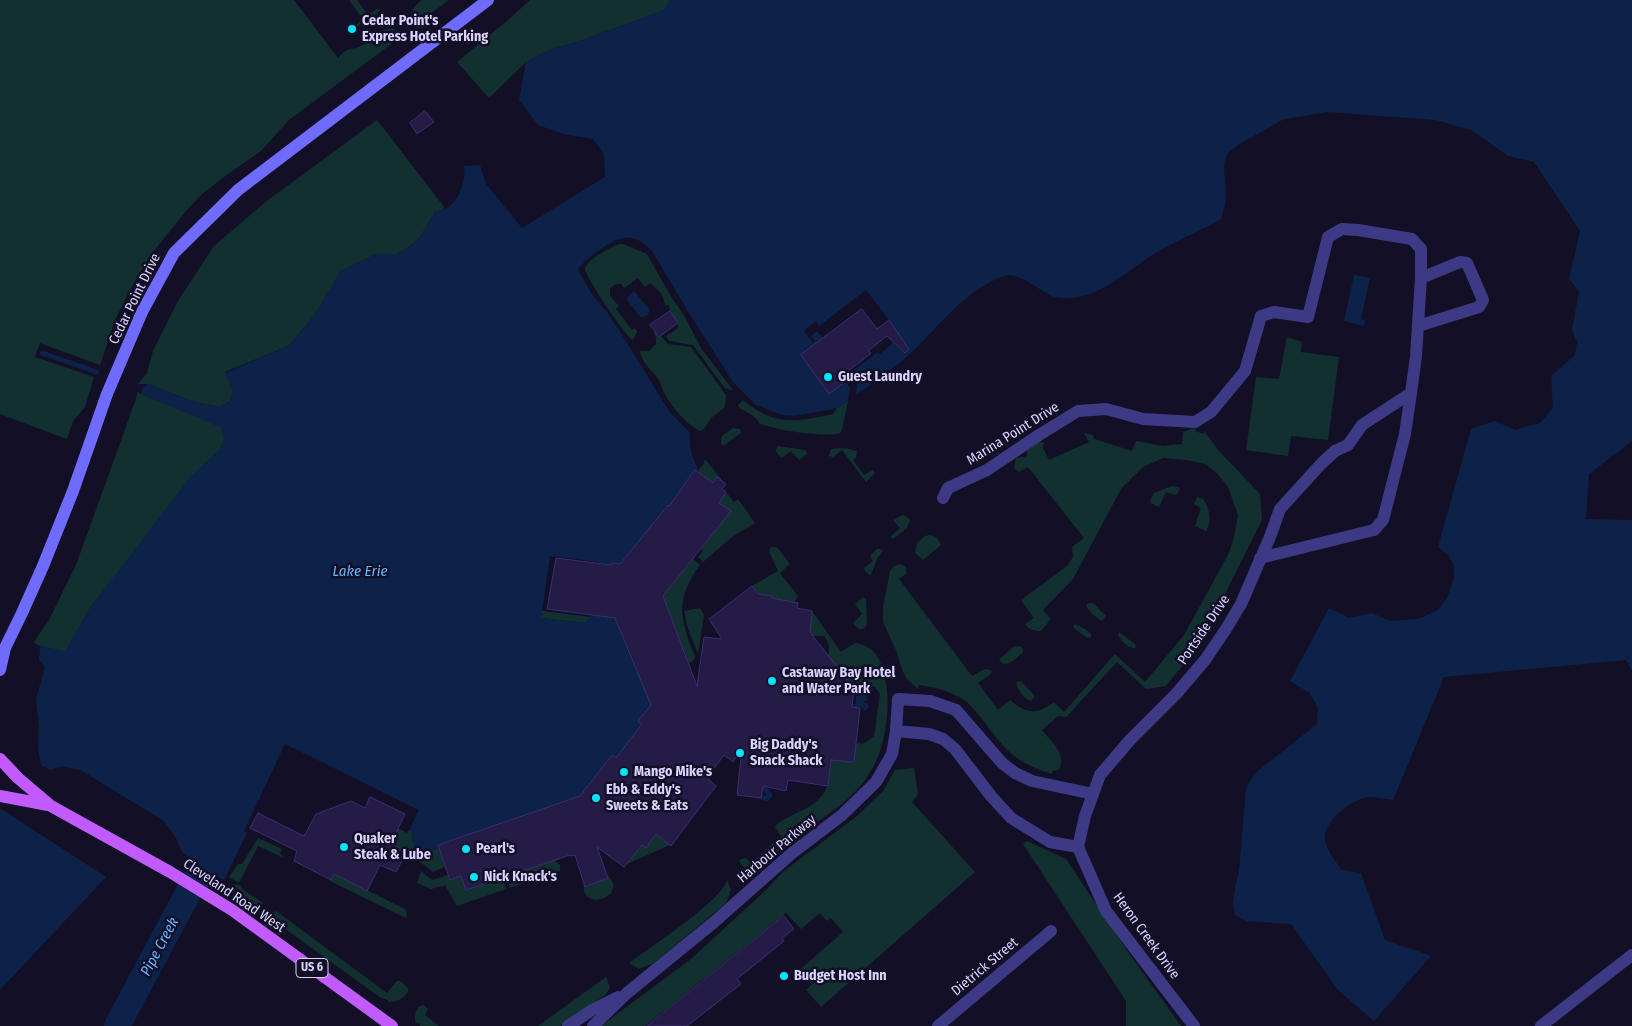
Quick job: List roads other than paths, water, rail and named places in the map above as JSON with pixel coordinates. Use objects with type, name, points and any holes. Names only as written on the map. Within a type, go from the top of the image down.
[{"type":"main road","name":"Cedar Point Drive","points":[[0,670],[2,651],[43,566],[73,491],[111,385],[142,312],[174,253],[238,190],[488,0]]},
{"type":"main road","name":"Cleveland Road West","points":[[0,759],[18,778],[51,806],[170,872],[232,910],[392,1026]]},
{"type":"main road","name":"Cleveland Road West","points":[[0,796],[51,806]]},
{"type":"street","name":"Marina Point Drive","points":[[942,498],[948,488],[987,470],[1039,434],[1078,411],[1106,409],[1144,419],[1195,422],[1211,412],[1245,371],[1261,316],[1274,312],[1308,317],[1328,237],[1342,230],[1358,230],[1412,239],[1421,249],[1421,278]]},
{"type":"street","points":[[1260,558],[1374,530],[1383,520],[1405,434],[1418,326],[1421,278],[1460,262],[1467,263],[1483,300],[1479,307],[1418,326]]},
{"type":"street","name":"Portside Drive","points":[[1078,847],[1085,816],[1100,774],[1130,740],[1176,694],[1205,660],[1241,604],[1280,509],[1291,495],[1335,451],[1348,445],[1362,425],[1411,393]]},
{"type":"street","name":"Harbour Parkway","points":[[593,1026],[627,993],[713,923],[791,854],[842,815],[876,782],[892,754],[898,699],[930,701],[956,710],[1002,763],[1015,773],[1032,781],[1093,794]]},
{"type":"street","points":[[896,731],[929,734],[943,739],[954,749],[1011,818],[1050,842],[1078,847]]},
{"type":"street","name":"Heron Creek Drive","points":[[1078,847],[1106,911],[1194,1026]]},
{"type":"street","name":"Dietrick Street","points":[[938,1026],[1051,931]]},
{"type":"street","points":[[1541,1026],[1632,955]]},
{"type":"street","name":"Harbour Parkway","points":[[568,1026],[592,1010],[627,993]]},
{"type":"water","name":"Lake Erie","points":[[670,0],[1632,0],[1632,441],[1589,474],[1586,519],[1632,520],[1632,671],[1626,660],[1444,677],[1393,800],[1369,797],[1355,801],[1335,816],[1325,836],[1328,849],[1342,870],[1361,873],[1385,940],[1431,956],[1374,1021],[1338,990],[1291,924],[1247,921],[1235,915],[1233,902],[1239,870],[1246,789],[1254,774],[1317,724],[1318,708],[1310,693],[1290,681],[1329,608],[1349,618],[1372,613],[1390,621],[1418,619],[1438,610],[1447,598],[1454,578],[1454,566],[1448,555],[1438,547],[1471,429],[1495,421],[1515,430],[1540,423],[1553,408],[1551,376],[1575,355],[1577,342],[1572,330],[1579,291],[1569,279],[1580,231],[1534,162],[1508,156],[1471,130],[1436,120],[1328,112],[1284,119],[1236,146],[1227,154],[1224,164],[1226,200],[1221,219],[1172,243],[1105,287],[1082,296],[1071,298],[1055,297],[1024,280],[1010,275],[990,282],[965,299],[904,359],[848,401],[837,408],[795,416],[782,415],[756,405],[733,382],[652,251],[645,244],[632,238],[619,239],[592,255],[578,270],[593,296],[607,312],[624,338],[669,411],[690,433],[694,462],[699,470],[695,470],[669,506],[667,505],[620,564],[599,564],[599,562],[550,556],[541,618],[585,623],[592,615],[614,616],[651,705],[638,721],[642,724],[616,758],[611,755],[580,796],[438,845],[439,848],[420,857],[413,842],[413,832],[409,830],[419,810],[285,744],[244,831],[247,833],[224,880],[182,852],[176,838],[164,821],[82,771],[62,766],[50,770],[41,765],[38,749],[39,726],[36,699],[45,667],[39,660],[40,646],[65,651],[92,605],[191,476],[221,448],[224,438],[221,427],[149,398],[141,394],[142,389],[148,384],[195,402],[220,407],[230,401],[233,390],[225,373],[288,346],[314,316],[341,271],[377,254],[397,254],[410,246],[420,237],[436,211],[449,207],[459,195],[464,180],[464,166],[480,165],[486,184],[522,228],[605,177],[604,154],[593,139],[563,134],[538,125],[519,100],[526,62],[551,49],[574,43],[664,10]]},
{"type":"water","points":[[1354,275],[1370,278],[1361,319],[1365,320],[1364,326],[1344,321]]},
{"type":"water","points":[[634,291],[649,309],[648,314],[641,318],[627,300]]},
{"type":"water","points":[[864,694],[868,699],[863,703],[867,703],[869,707],[865,711],[861,707],[853,705],[856,703],[856,696]]},
{"type":"water","points":[[0,808],[106,877],[0,990]]},
{"type":"waterway","points":[[42,353],[97,372]]},
{"type":"waterway","points":[[761,797],[767,799],[770,795],[763,786]]},
{"type":"waterway","name":"Pipe Creek","points":[[117,1026],[202,867]]},
{"type":"place","name":"Cedar Point's Express Hotel Parking","points":[[352,29]]},
{"type":"place","name":"Guest Laundry","points":[[828,377]]},
{"type":"place","name":"Castaway Bay Hotel and Water Park","points":[[772,681]]},
{"type":"place","name":"Big Daddy's Snack Shack","points":[[740,753]]},
{"type":"place","name":"Mango Mike's","points":[[624,772]]},
{"type":"place","name":"Ebb & Eddy's Sweets & Eats","points":[[596,798]]},
{"type":"place","name":"Quaker Steak & Lube","points":[[344,847]]},
{"type":"place","name":"Pearl's","points":[[466,849]]},
{"type":"place","name":"Nick Knack's","points":[[474,877]]},
{"type":"place","name":"Budget Host Inn","points":[[784,976]]}]
